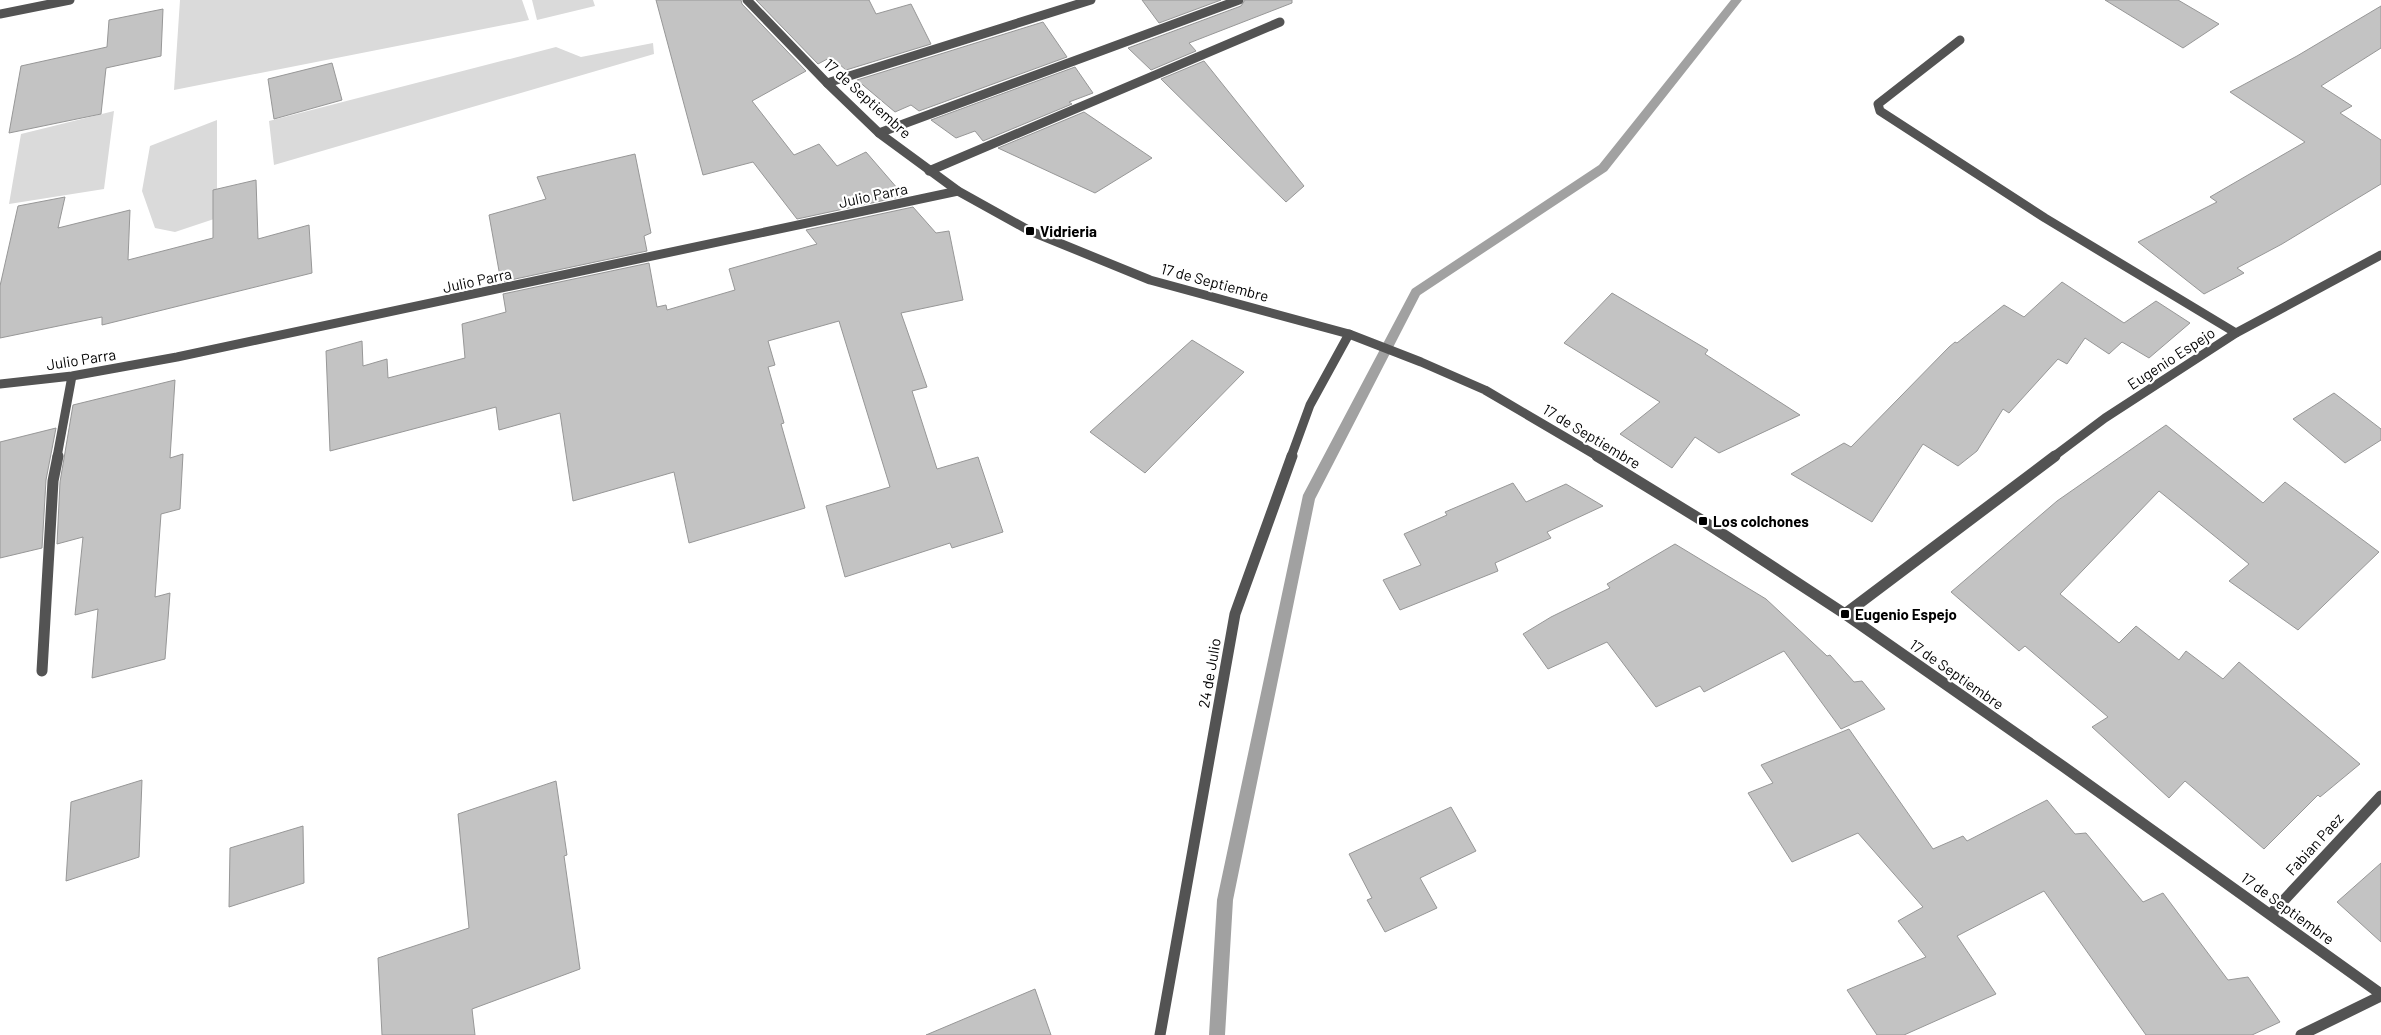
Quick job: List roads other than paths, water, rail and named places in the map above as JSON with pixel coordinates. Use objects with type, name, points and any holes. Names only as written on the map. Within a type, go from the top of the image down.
[{"type":"street","points":[[0,14],[70,0]]},
{"type":"street","name":"17 de Septiembre","points":[[747,0],[827,83],[880,132],[929,171],[958,191],[1030,231],[1150,280],[1348,334],[1485,390],[1703,521],[1845,614],[2271,914],[2381,995]]},
{"type":"street","points":[[827,83],[1091,0]]},
{"type":"street","points":[[880,132],[1239,0]]},
{"type":"street","points":[[929,171],[1280,22]]},
{"type":"street","points":[[1960,40],[1878,104],[1880,111],[2045,218],[2236,333]]},
{"type":"street","name":"Julio Parra","points":[[0,384],[72,376],[177,357],[958,191]]},
{"type":"street","name":"Eugenio Espejo","points":[[1845,614],[2105,418],[2236,333],[2381,255]]},
{"type":"street","name":"24 de Julio","points":[[1160,1035],[1235,614],[1310,405],[1348,334]]},
{"type":"street","points":[[42,671],[53,480],[72,376]]},
{"type":"street","name":"Fabian Paez","points":[[2271,914],[2381,796]]},
{"type":"street","points":[[2301,1035],[2381,995]]},
{"type":"waterway","points":[[1217,1035],[1225,900],[1308,499],[1416,292],[1603,168],[1737,0]]},
{"type":"place","name":"Vidrieria","points":[[1030,231]]},
{"type":"place","name":"Los colchones","points":[[1703,521]]},
{"type":"place","name":"Eugenio Espejo","points":[[1845,614]]}]
